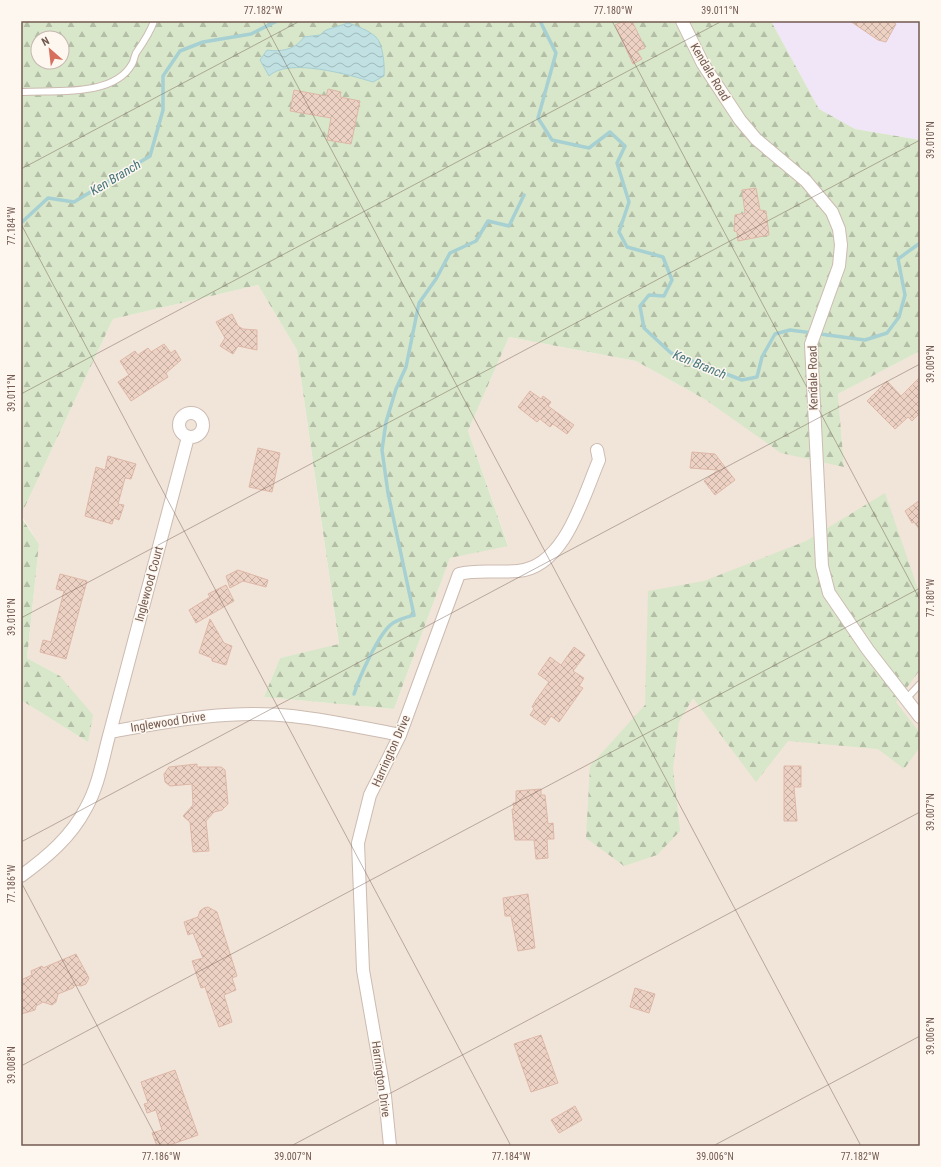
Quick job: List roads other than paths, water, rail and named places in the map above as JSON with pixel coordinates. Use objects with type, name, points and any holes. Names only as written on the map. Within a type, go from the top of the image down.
[{"type":"street","name":"Kendale Road","points":[[682,21],[704,64],[740,120],[756,139],[806,181],[832,212],[839,229],[841,245],[839,266],[811,344],[822,566],[829,593],[868,650],[920,717]]},
{"type":"street","name":"Inglewood Court","points":[[110,732],[188,437]]},
{"type":"street","name":"Harrington Drive","points":[[390,1146],[385,1096],[363,970],[358,843],[370,796],[400,735],[459,574],[469,572],[519,571],[543,562],[552,555],[569,531],[599,460],[597,450]]},
{"type":"street","name":"Inglewood Drive","points":[[110,732],[193,717],[229,714],[291,716],[400,735]]},
{"type":"street","points":[[21,876],[52,852],[71,832],[86,808],[96,784],[110,732]]},
{"type":"lane","points":[[23,92],[90,89],[111,83],[132,65],[135,55],[146,38],[154,21]]},
{"type":"lane","points":[[906,699],[920,684]]},
{"type":"water","points":[[348,23],[362,28],[378,40],[384,61],[384,76],[373,82],[350,75],[320,69],[304,68],[290,68],[278,71],[269,76],[260,60],[267,50],[277,51],[287,49],[296,45],[304,37],[320,35],[326,30]]},
{"type":"waterway","name":"Ken Branch","points":[[21,223],[48,198],[74,202],[150,156],[163,110],[163,76],[180,51],[203,42],[251,34],[277,21]]},
{"type":"waterway","name":"Ken Branch","points":[[540,21],[556,53],[538,118],[552,140],[589,148],[610,132],[625,146],[617,163],[629,202],[619,232],[627,247],[663,257],[672,280],[664,296],[649,295],[640,306],[644,328],[671,353],[742,380],[757,377],[762,357],[775,334],[790,330],[865,340],[887,333],[899,317],[905,295],[898,259],[920,243]]},
{"type":"waterway","points":[[354,694],[370,656],[388,628],[398,620],[414,615],[388,493],[382,450],[386,422],[396,389],[406,367],[419,303],[436,279],[450,253],[476,241],[488,221],[509,226],[524,195]]}]
